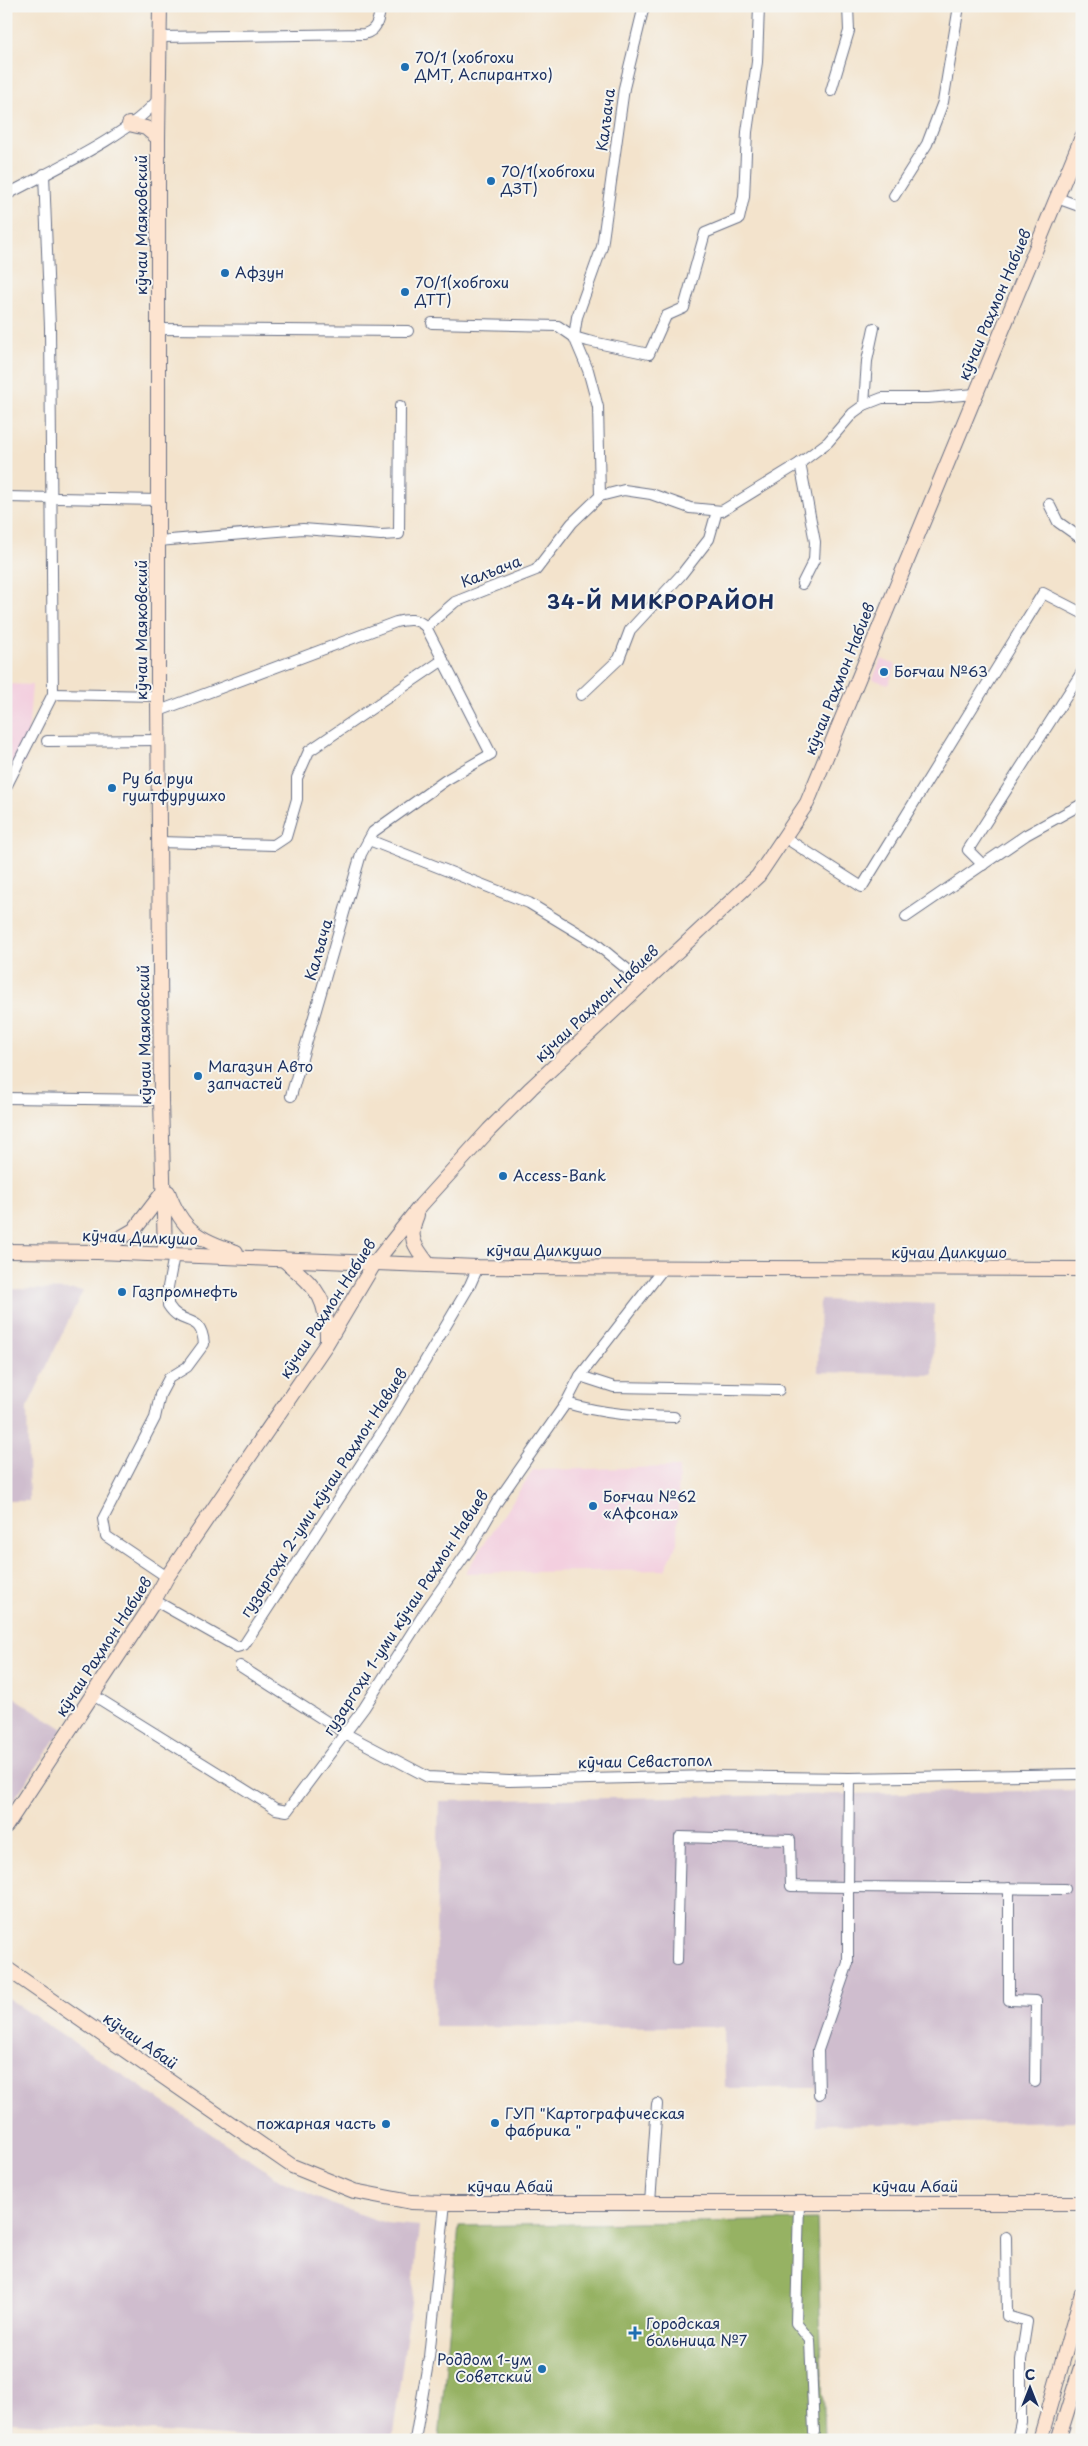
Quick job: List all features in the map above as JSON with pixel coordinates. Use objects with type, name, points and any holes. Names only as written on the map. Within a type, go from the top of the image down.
[{"type":"street","name":"кӯчаи Маяковский","points":[[160,6],[158,138],[158,711],[161,1100],[164,1187],[170,1254]]},
{"type":"street","points":[[160,36],[364,34],[372,32],[377,26],[381,6]]},
{"type":"street","name":"Калъача","points":[[574,337],[577,317],[602,247],[624,88],[644,6]]},
{"type":"street","points":[[432,323],[558,326],[574,337],[649,354],[666,316],[684,308],[705,233],[739,219],[744,197],[747,132],[756,62],[759,6]]},
{"type":"street","points":[[831,91],[849,31],[848,6]]},
{"type":"street","points":[[894,196],[927,144],[943,102],[960,6]]},
{"type":"street","points":[[6,195],[96,146],[148,112],[159,98]]},
{"type":"street","points":[[129,124],[146,128],[158,138]]},
{"type":"street","name":"кӯчаи Раҳмон Набиев","points":[[6,1826],[93,1695],[154,1600],[167,1576],[327,1343],[374,1264],[421,1205],[503,1116],[758,876],[807,803],[1082,137]]},
{"type":"street","points":[[6,787],[53,694],[50,327],[44,174]]},
{"type":"street","points":[[1057,198],[1082,207]]},
{"type":"street","points":[[864,405],[867,361],[874,328]]},
{"type":"street","points":[[158,329],[408,331]]},
{"type":"street","points":[[574,337],[588,370],[598,407],[600,496],[624,490],[651,494],[690,508],[722,511],[800,463],[828,442],[853,413],[864,405],[882,398],[928,398],[975,394]]},
{"type":"street","points":[[158,541],[303,529],[380,535],[399,534],[400,406]]},
{"type":"street","points":[[800,463],[815,542],[814,560],[802,584]]},
{"type":"street","name":"Калъача","points":[[291,1096],[361,854],[373,832],[403,810],[491,754],[426,627],[455,602],[536,570],[572,523],[600,496]]},
{"type":"street","points":[[6,497],[158,500]]},
{"type":"street","points":[[1049,504],[1058,522],[1082,539]]},
{"type":"street","points":[[581,695],[619,658],[630,630],[682,575],[709,538],[717,511]]},
{"type":"street","points":[[784,837],[862,887],[1043,593],[1082,613]]},
{"type":"street","points":[[158,711],[396,622],[408,619],[420,622],[426,627]]},
{"type":"street","points":[[159,842],[274,846],[281,842],[286,837],[297,799],[297,778],[309,751],[443,660]]},
{"type":"street","points":[[983,865],[968,850],[1082,672]]},
{"type":"street","points":[[53,694],[158,696]]},
{"type":"street","points":[[47,741],[159,740]]},
{"type":"street","points":[[906,918],[1026,835],[1082,804]]},
{"type":"street","points":[[369,840],[528,903],[595,943],[644,983]]},
{"type":"street","points":[[6,1098],[161,1100]]},
{"type":"street","points":[[97,1252],[134,1230],[164,1187],[174,1208],[190,1230],[208,1243],[253,1257]]},
{"type":"street","points":[[421,1205],[412,1226],[412,1239],[418,1251],[429,1265]]},
{"type":"street","name":"кӯчаи Дилкушо","points":[[6,1252],[97,1252],[253,1257],[374,1264],[663,1270],[1082,1269]]},
{"type":"street","points":[[167,1576],[106,1536],[103,1519],[155,1418],[160,1395],[169,1378],[187,1367],[204,1344],[202,1330],[197,1323],[181,1319],[168,1305],[170,1254]]},
{"type":"street","points":[[283,1259],[314,1287],[324,1302],[328,1321],[327,1343]]},
{"type":"street","name":"гузаргоҳи 2-уми кӯчаи Раҳмон Навиев","points":[[154,1600],[237,1647],[244,1645],[393,1415],[470,1285],[478,1267]]},
{"type":"street","name":"гузаргоҳи 1-уми кӯчаи Раҳмон Навиев","points":[[93,1695],[282,1810],[287,1811],[346,1734],[454,1568],[471,1547],[497,1502],[566,1403],[580,1376],[663,1270]]},
{"type":"street","points":[[580,1376],[614,1387],[780,1390]]},
{"type":"street","points":[[566,1403],[610,1414],[674,1417]]},
{"type":"street","name":"кӯчаи Севастопол","points":[[240,1666],[346,1734],[428,1777],[509,1781],[712,1776],[849,1778],[1082,1774]]},
{"type":"street","points":[[819,2094],[818,2050],[848,1963],[849,1778]]},
{"type":"street","points":[[677,1960],[680,1837],[790,1840],[791,1886],[1065,1889]]},
{"type":"street","points":[[1010,1888],[1010,2000],[1036,2001],[1035,2082]]},
{"type":"street","name":"кӯчаи Абаӣ","points":[[6,1968],[292,2166],[354,2191],[411,2202],[445,2203],[1082,2204]]},
{"type":"street","points":[[650,2203],[657,2104]]},
{"type":"street","points":[[415,2440],[429,2358],[445,2203]]},
{"type":"street","points":[[799,2203],[796,2323],[810,2340],[814,2432]]},
{"type":"street","points":[[1006,2237],[1007,2316],[1027,2322],[1021,2360],[1021,2422],[1017,2440]]},
{"type":"street","points":[[1040,2440],[1082,2294]]},
{"type":"street","points":[[1058,2440],[1082,2364]]},
{"type":"shaded area","name":"Боғчаи №63","points":[[881,659],[896,665],[888,685],[873,679]]},
{"type":"shaded area","points":[[6,684],[32,685],[26,760],[6,786]]},
{"type":"shaded area","points":[[6,1289],[83,1290],[27,1408],[29,1501],[6,1501]]},
{"type":"shaded area","points":[[820,1300],[934,1304],[933,1375],[818,1372]]},
{"type":"shaded area","name":"Боғчаи №62 «Афсона»","points":[[679,1467],[677,1543],[665,1570],[465,1573],[533,1470]]},
{"type":"shaded area","points":[[6,1692],[63,1729],[6,1811]]},
{"type":"shaded area","points":[[1082,1790],[1082,2121],[816,2125],[816,2088],[725,2088],[724,2027],[434,2026],[439,1801]]},
{"type":"shaded area","points":[[6,1997],[282,2181],[330,2204],[386,2223],[419,2226],[413,2288],[392,2440],[286,2440],[13,2422],[9,2440],[6,2440]]},
{"type":"green space","name":"Городская больница №7","points":[[817,2220],[824,2440],[439,2440],[459,2226]]},
{"type":"place","name":"70/1 (хобгохи ДМТ, Аспирантхо)","points":[[405,67]]},
{"type":"place","name":"70/1(хобгохи ДЗТ)","points":[[491,181]]},
{"type":"place","name":"Афзун","points":[[225,273]]},
{"type":"place","name":"70/1(хобгохи ДТТ)","points":[[405,292]]},
{"type":"place","name":"Боғчаи №63","points":[[884,672]]},
{"type":"place","name":"Ру ба руи гуштфурушхо","points":[[112,788]]},
{"type":"place","name":"Магазин Авто запчастей","points":[[198,1076]]},
{"type":"place","name":"Access-Bank","points":[[503,1176]]},
{"type":"place","name":"Газпромнефть","points":[[122,1292]]},
{"type":"place","name":"Боғчаи №62 «Афсона»","points":[[593,1506]]},
{"type":"place","name":"ГУП \"Картографическая фабрика \"","points":[[495,2123]]},
{"type":"place","name":"пожарная часть","points":[[386,2124]]},
{"type":"place","name":"Городская больница №7","points":[[635,2333]]},
{"type":"place","name":"Роддом 1-ум Советский","points":[[542,2369]]},
{"type":"district","name":"34-Й МИКРОРАЙОН","points":[[661,602]]}]
